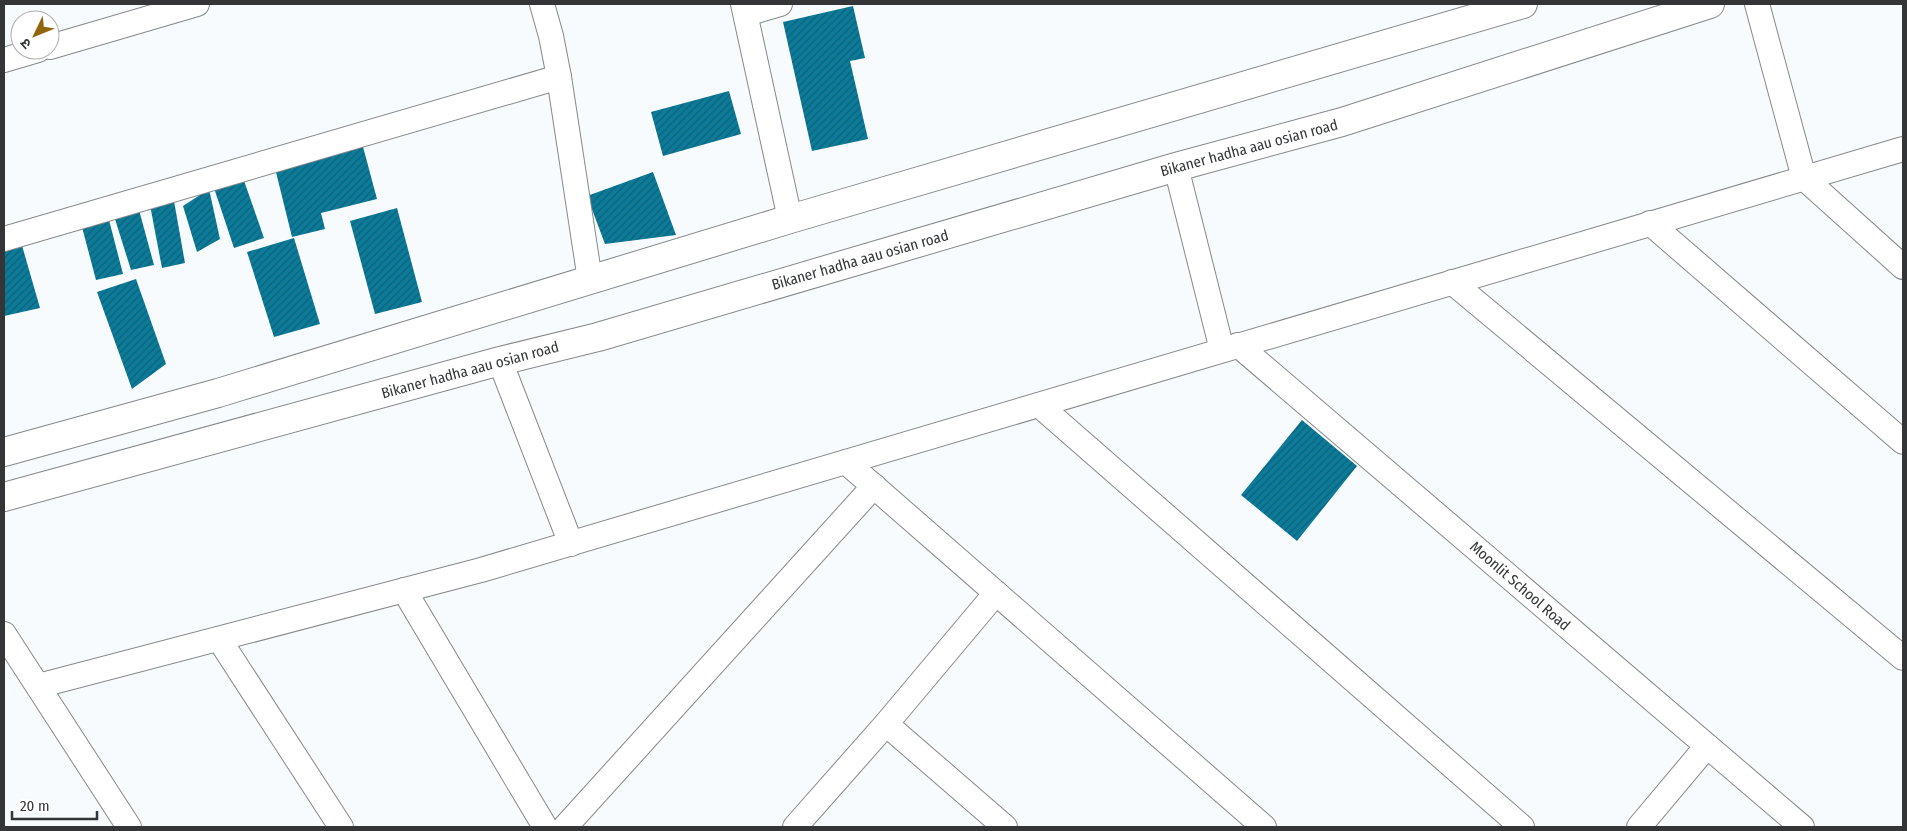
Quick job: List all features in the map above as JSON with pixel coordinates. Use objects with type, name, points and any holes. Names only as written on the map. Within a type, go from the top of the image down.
[{"type":"main road","points":[[4,452],[218,393],[790,219],[1523,4]]},
{"type":"main road","name":"Bikaner hadha aau osian road","points":[[4,497],[500,361],[598,337],[1176,167],[1342,122],[1710,4]]},
{"type":"street","points":[[60,43],[197,4]]},
{"type":"street","points":[[542,4],[551,36],[559,77],[590,280]]},
{"type":"street","points":[[780,4],[744,9],[790,219]]},
{"type":"street","points":[[1757,4],[1804,178],[1903,267]]},
{"type":"street","points":[[4,239],[559,77]]},
{"type":"street","points":[[38,686],[481,570],[1903,149]]},
{"type":"street","points":[[1176,167],[1230,348]]},
{"type":"street","points":[[1650,224],[1903,442]]},
{"type":"street","points":[[1452,282],[1903,658]]},
{"type":"street","name":"Moonlit School Road","points":[[1230,348],[1802,827]]},
{"type":"street","points":[[500,361],[571,544]]},
{"type":"street","points":[[1039,405],[1522,827]]},
{"type":"street","points":[[846,462],[1264,827]]},
{"type":"street","points":[[565,827],[874,486]]},
{"type":"street","points":[[404,590],[545,827]]},
{"type":"street","points":[[795,827],[886,724],[996,593]]},
{"type":"street","points":[[4,634],[129,827]]},
{"type":"street","points":[[219,639],[341,827]]},
{"type":"street","points":[[886,724],[1006,827]]},
{"type":"street","points":[[1639,827],[1707,746]]},
{"type":"building","points":[[853,6],[865,58],[850,61],[868,139],[812,151],[783,22]]},
{"type":"building","points":[[729,91],[741,134],[663,156],[651,112]]},
{"type":"building","points":[[362,143],[377,199],[321,213],[325,229],[292,237],[274,164]]},
{"type":"building","points":[[653,172],[676,235],[605,244],[587,196]]},
{"type":"building","points":[[242,175],[264,238],[234,248],[213,185]]},
{"type":"building","points":[[209,189],[220,239],[197,252],[183,206]]},
{"type":"building","points":[[174,201],[185,263],[162,268],[150,205]]},
{"type":"building","points":[[397,208],[422,302],[375,314],[350,221]]},
{"type":"building","points":[[139,210],[154,265],[131,270],[115,219]]},
{"type":"building","points":[[109,220],[123,274],[96,280],[82,227]]},
{"type":"building","points":[[294,238],[320,324],[274,337],[247,252]]},
{"type":"building","points":[[21,242],[40,308],[4,316],[4,246]]},
{"type":"building","points":[[136,279],[166,364],[132,389],[97,292]]},
{"type":"building","points":[[1302,420],[1357,466],[1297,541],[1241,495]]}]
